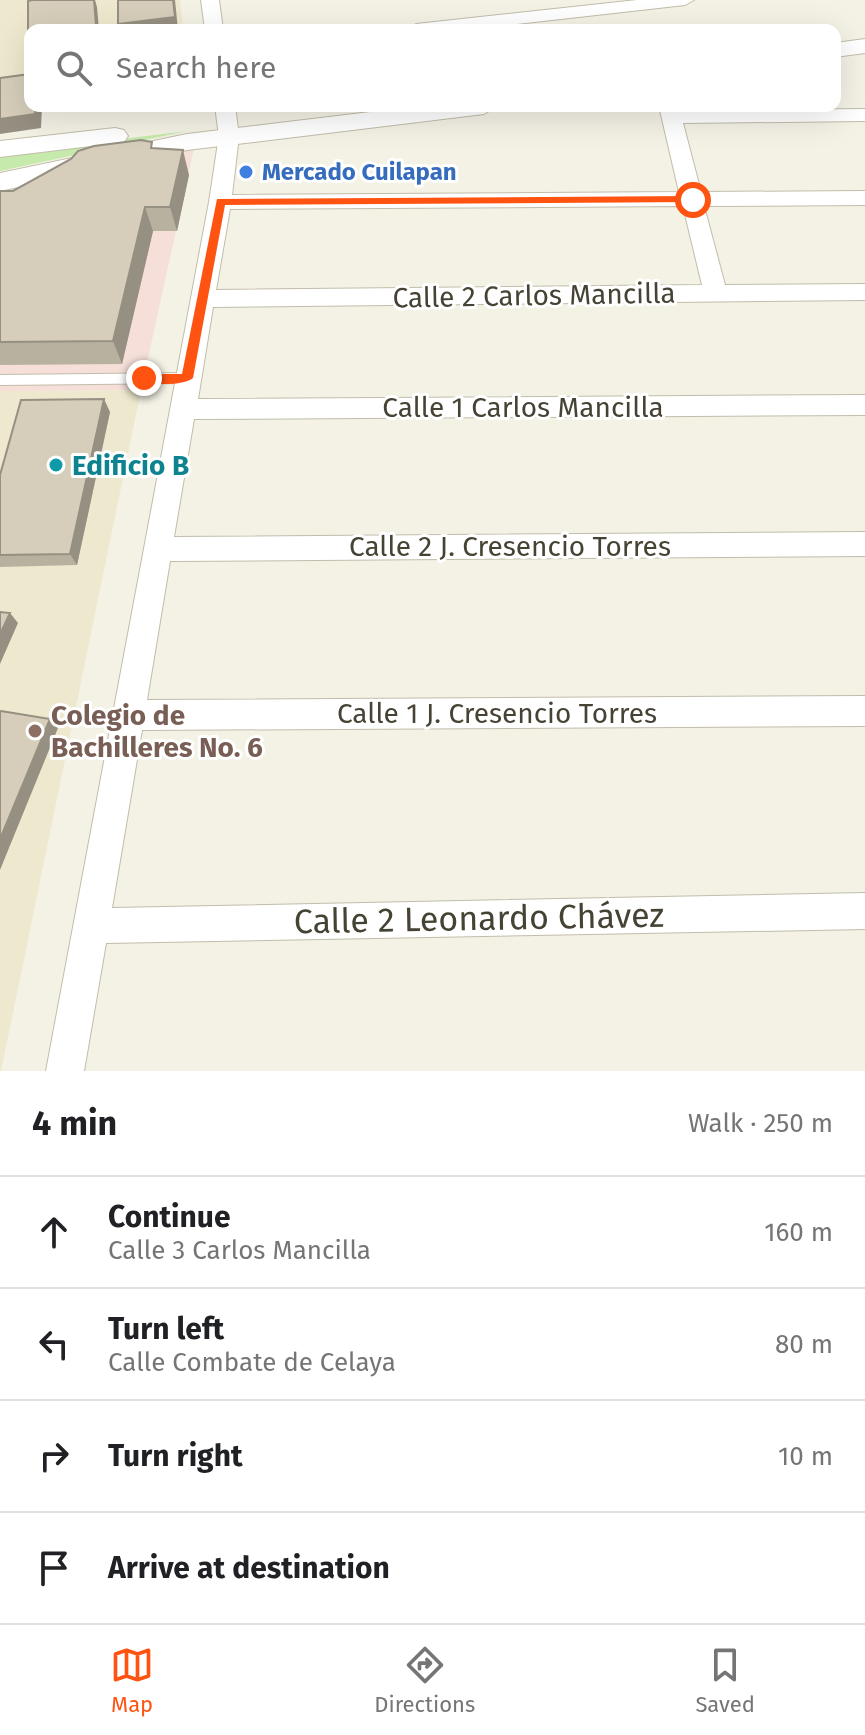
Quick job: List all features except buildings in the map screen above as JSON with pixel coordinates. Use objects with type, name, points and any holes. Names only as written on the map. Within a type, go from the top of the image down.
[{"type":"street","points":[[210,0],[213,24]]},
{"type":"street","points":[[461,24],[613,4],[685,0]]},
{"type":"street","points":[[613,4],[624,24]]},
{"type":"street","points":[[841,57],[865,46]]},
{"type":"street","points":[[841,60],[865,60]]},
{"type":"street","points":[[0,149],[320,112]]},
{"type":"street","points":[[0,182],[227,122],[388,112]]},
{"type":"street","points":[[715,293],[671,112],[865,115]]},
{"type":"street","points":[[65,1071],[220,202],[227,122]]},
{"type":"street","points":[[220,202],[865,198]]},
{"type":"street","name":"Calle 2 Carlos Mancilla","points":[[202,299],[865,292]]},
{"type":"street","name":"Calle 1 Carlos Mancilla","points":[[182,409],[865,405]]},
{"type":"street","name":"Calle 2 J. Cresencio Torres","points":[[156,549],[865,544]]},
{"type":"street","name":"Calle 1 J. Cresencio Torres","points":[[129,715],[865,711]]},
{"type":"street","name":"Calle 2 Leonardo Chávez","points":[[93,926],[865,911]]},
{"type":"lane","points":[[0,380],[187,378]]},
{"type":"shaded area","points":[[0,0],[180,0],[182,24],[24,24],[24,90],[0,93]]},
{"type":"shaded area","points":[[194,148],[141,390],[0,391],[0,194]]},
{"type":"shaded area","name":"Colegio de Bachilleres No. 6","points":[[141,390],[1,1071],[0,1071],[0,391]]},
{"type":"green space","points":[[187,131],[0,171],[0,154]]},
{"type":"place","name":"Mercado Cuilapan","points":[[246,172]]},
{"type":"place","name":"Edificio B","points":[[56,465]]},
{"type":"place","name":"Colegio de Bachilleres No. 6","points":[[35,731]]},
{"type":"route","points":[[144,378],[187,378],[220,202],[693,200]]}]
